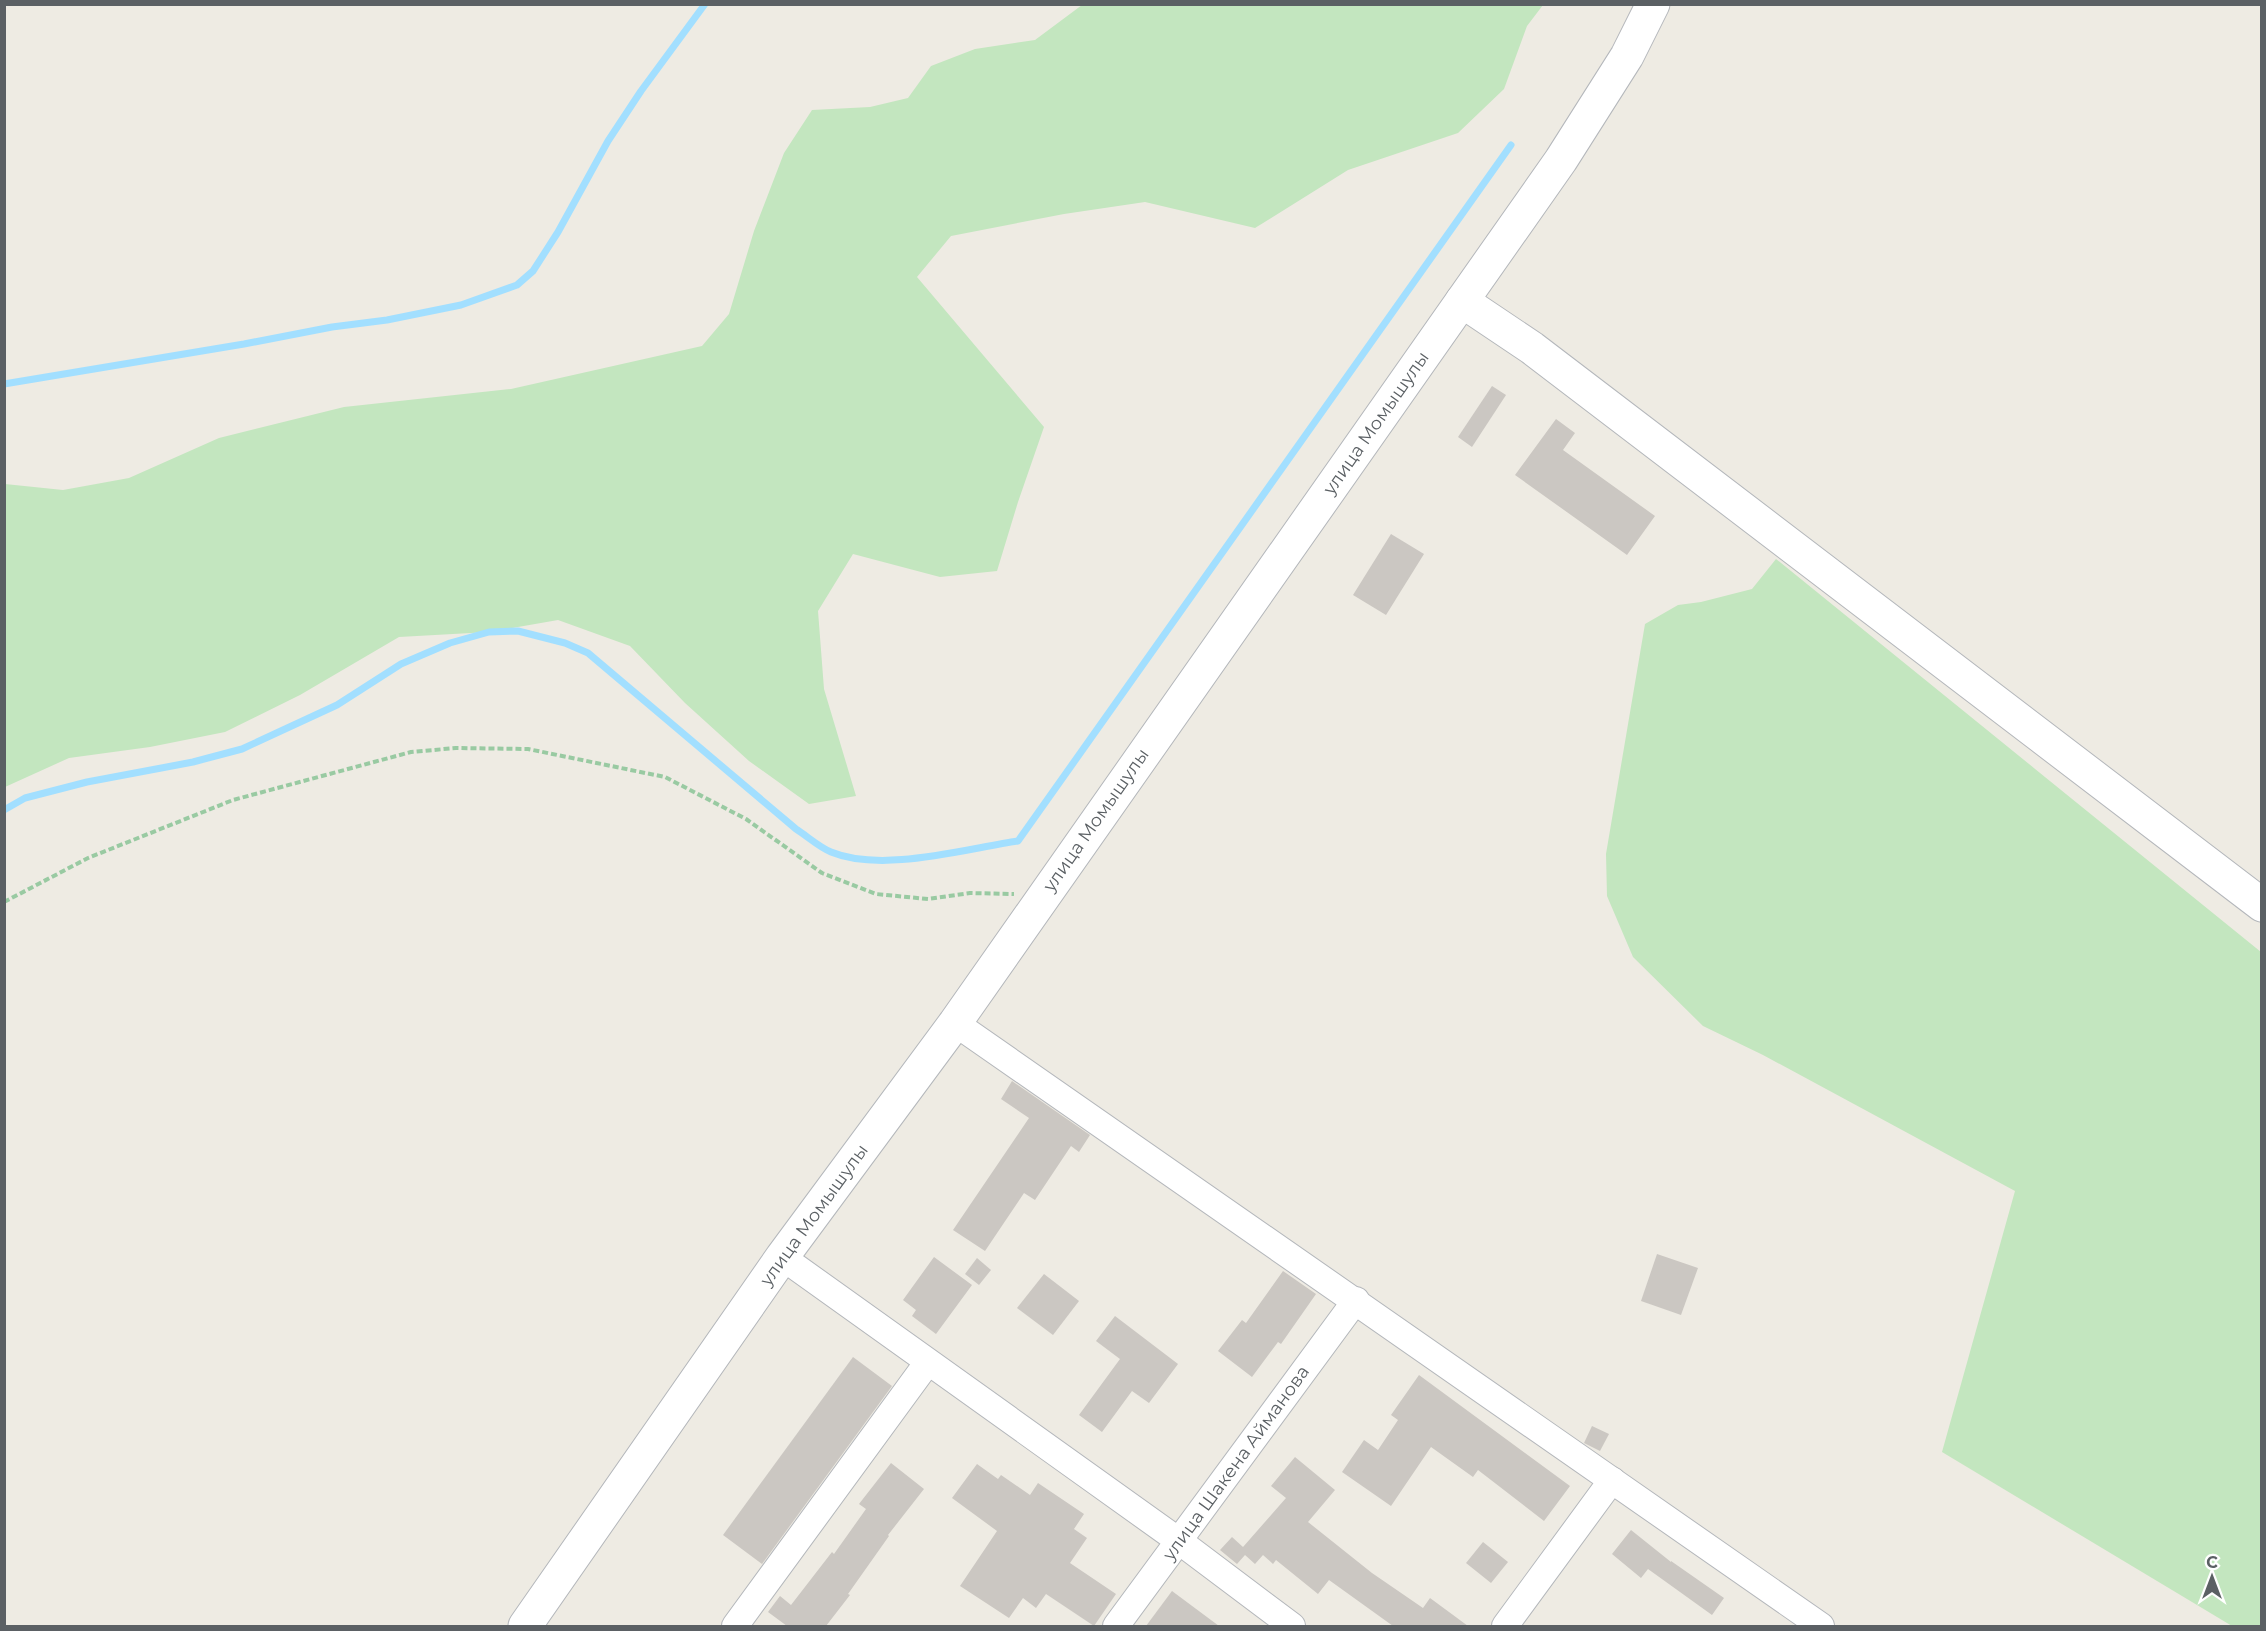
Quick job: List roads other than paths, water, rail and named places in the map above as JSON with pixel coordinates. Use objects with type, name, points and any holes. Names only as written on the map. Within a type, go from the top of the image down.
[{"type":"street","name":"улица Момышулы","points":[[525,1626],[782,1257],[955,1023],[1561,160],[1628,56],[1653,4]]},
{"type":"street","points":[[1462,301],[1532,348],[2262,905]]},
{"type":"street","points":[[955,1023],[1356,1300],[1821,1626]]},
{"type":"street","points":[[782,1257],[1179,1541],[1292,1626]]},
{"type":"street","name":"улица Шакена Айманова","points":[[1116,1626],[1356,1300]]},
{"type":"street","points":[[735,1626],[928,1362]]},
{"type":"street","points":[[1505,1626],[1612,1480]]},
{"type":"waterway","points":[[4,384],[332,327],[387,320],[461,305],[517,285],[533,271],[558,232],[608,141],[641,91],[705,4]]},
{"type":"waterway","points":[[4,810],[25,798],[87,782],[193,762],[242,749],[337,705],[401,664],[450,643],[489,632],[518,631],[565,643],[588,653],[796,829],[831,852],[851,858],[898,860],[949,854],[1018,841],[1511,145]]}]
